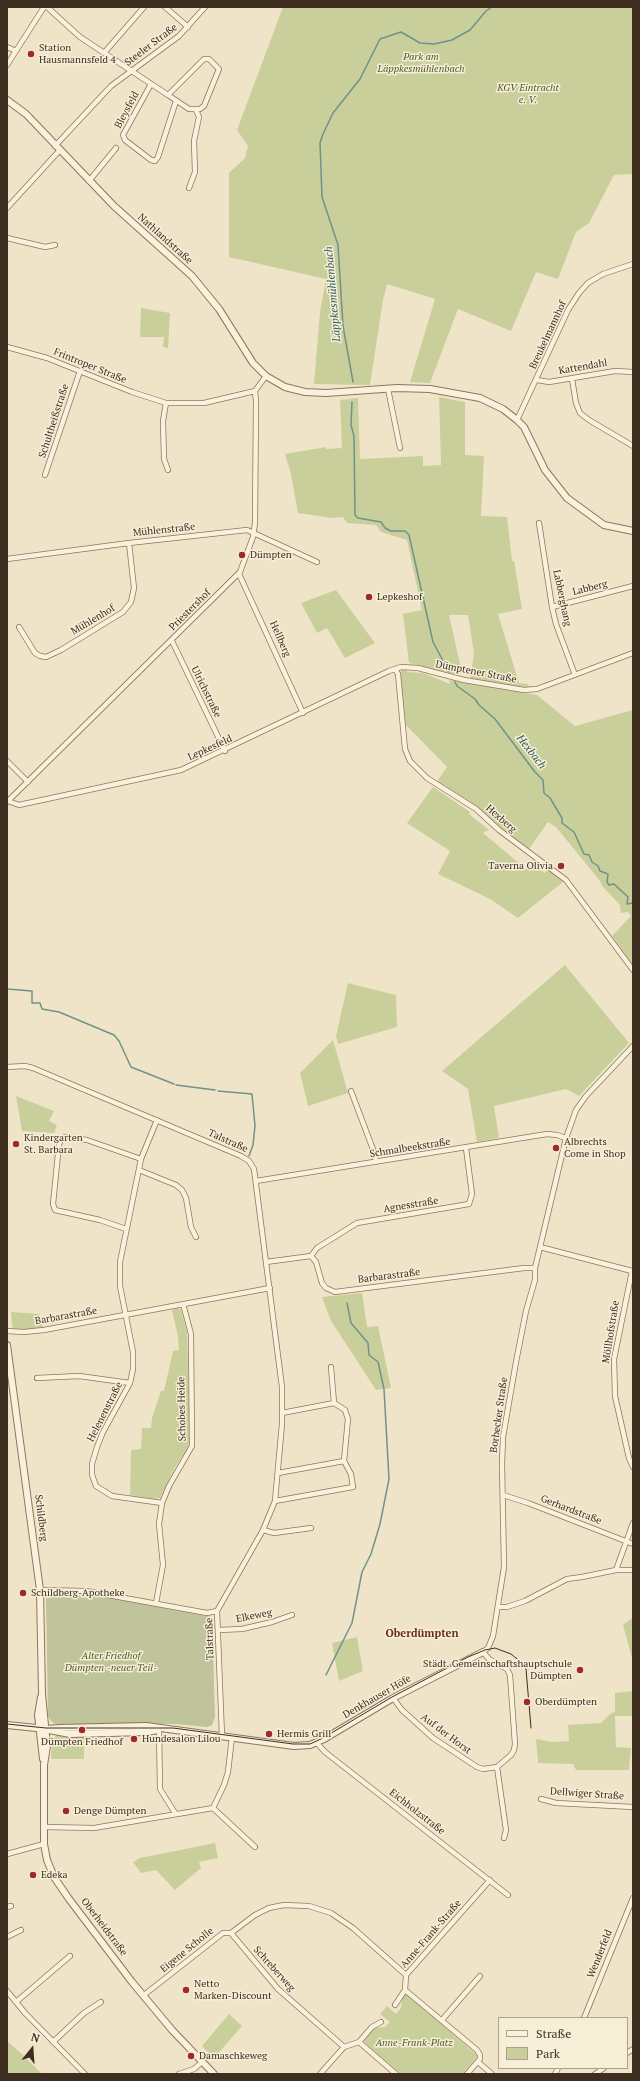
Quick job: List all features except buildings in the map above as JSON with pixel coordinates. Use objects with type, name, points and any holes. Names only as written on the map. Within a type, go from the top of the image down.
[{"type":"street","points":[[7,65],[44,7]]},
{"type":"street","name":"Bleysfeld","points":[[47,7],[76,34],[176,101],[189,109],[196,110]]},
{"type":"street","points":[[104,53],[144,7]]},
{"type":"street","points":[[164,7],[188,27]]},
{"type":"street","name":"Steeler Straße","points":[[7,208],[108,89],[172,41],[188,27],[205,7]]},
{"type":"street","points":[[7,47],[16,51]]},
{"type":"street","points":[[168,95],[204,59],[210,59],[219,70],[204,106],[196,110],[199,117],[194,146],[195,172],[189,188]]},
{"type":"street","name":"Bleysfeld","points":[[151,84],[123,136],[125,140],[151,160],[155,161],[158,159],[176,101]]},
{"type":"street","name":"Nathlandstraße","points":[[7,100],[26,114],[89,181],[192,276],[223,315],[253,363],[266,376],[285,387],[305,392],[326,394],[388,389],[430,389],[480,398],[503,409],[517,420],[524,428],[545,470],[567,498],[604,525],[633,531]]},
{"type":"street","points":[[89,181],[116,148]]},
{"type":"street","points":[[7,238],[45,246],[55,245]]},
{"type":"street","name":"Breukelmannhof","points":[[517,420],[537,380],[568,310],[579,292],[588,283],[603,274],[633,264]]},
{"type":"street","name":"Frintroper Straße","points":[[7,347],[43,357],[140,395],[166,403],[204,404],[255,391]]},
{"type":"street","name":"Schultheißstraße","points":[[45,475],[80,371]]},
{"type":"street","name":"Kattendahl","points":[[537,380],[549,382],[615,371],[633,372]]},
{"type":"street","points":[[255,391],[266,376]]},
{"type":"street","points":[[572,379],[576,403],[580,413],[633,446]]},
{"type":"street","points":[[388,389],[400,448]]},
{"type":"street","name":"Priestershof","points":[[8,802],[239,574],[254,533],[255,391]]},
{"type":"street","points":[[166,403],[163,421],[164,459],[168,470]]},
{"type":"street","name":"Labberghang","points":[[539,523],[556,624],[575,675]]},
{"type":"street","name":"Mühlenstraße","points":[[7,559],[129,543],[247,530],[317,562]]},
{"type":"street","name":"Mühlenhof","points":[[19,627],[34,653],[40,656],[46,656],[61,650],[123,612],[131,602],[134,588],[129,543]]},
{"type":"street","name":"Hellberg","points":[[239,574],[303,713]]},
{"type":"street","name":"Labberg","points":[[552,607],[633,586]]},
{"type":"street","name":"Ulrichstraße","points":[[172,641],[225,751]]},
{"type":"street","name":"Dümptener Straße","points":[[406,666],[464,680],[524,690],[537,689],[633,653]]},
{"type":"street","name":"Lepkesfeld","points":[[8,802],[19,805],[181,770],[225,751],[395,669],[406,666]]},
{"type":"street","name":"Hexberg","points":[[395,669],[398,674],[405,749],[410,761],[427,778],[476,809],[499,830],[552,868],[566,880],[633,970]]},
{"type":"street","points":[[7,761],[28,782]]},
{"type":"street","name":"Borbecker Straße","points":[[483,1652],[488,1648],[492,1640],[499,1607],[505,1553],[503,1437],[524,1318],[566,1138],[580,1104],[633,1046]]},
{"type":"street","name":"Talstraße","points":[[7,1067],[25,1066],[33,1068],[244,1158],[249,1161],[254,1169],[282,1387],[282,1413],[275,1501],[263,1530],[217,1611],[222,1736]]},
{"type":"street","points":[[351,1091],[374,1152],[376,1162]]},
{"type":"street","name":"Helenenstraße","points":[[157,1120],[141,1159],[126,1229],[120,1276],[125,1315],[133,1352],[133,1369],[130,1383],[103,1432],[92,1464],[92,1475],[96,1486],[112,1496],[162,1503]]},
{"type":"street","name":"Schmalbeekstraße","points":[[256,1181],[547,1134],[566,1138]]},
{"type":"street","points":[[126,1229],[100,1220],[55,1210],[54,1204],[59,1144],[62,1138],[67,1137],[87,1140],[141,1159]]},
{"type":"street","name":"Agnesstraße","points":[[311,1256],[317,1248],[357,1223],[469,1204],[472,1194],[466,1148]]},
{"type":"street","points":[[139,1170],[176,1185],[182,1190],[186,1198],[191,1227],[196,1237]]},
{"type":"street","points":[[540,1246],[632,1271]]},
{"type":"street","points":[[266,1262],[311,1256]]},
{"type":"street","name":"Barbarastraße","points":[[311,1256],[316,1262],[322,1283],[326,1288],[335,1292],[524,1268],[535,1268]]},
{"type":"street","name":"Möllhofstraße","points":[[632,1271],[614,1358],[615,1396],[629,1458],[633,1467]]},
{"type":"street","name":"Barbarastraße","points":[[7,1331],[24,1332],[44,1330],[270,1288]]},
{"type":"street","name":"Schobes Heide","points":[[156,1603],[162,1565],[159,1524],[162,1503],[169,1486],[192,1446],[191,1334],[183,1304]]},
{"type":"street","name":"Schildberg","points":[[7,1345],[40,1590],[42,1694],[46,1729]]},
{"type":"street","points":[[331,1367],[334,1403]]},
{"type":"street","points":[[37,1378],[79,1376],[130,1383]]},
{"type":"street","points":[[275,1501],[353,1487],[351,1474],[344,1461],[348,1419],[345,1410],[334,1403],[282,1413]]},
{"type":"street","points":[[278,1473],[344,1461]]},
{"type":"street","name":"Gerhardstraße","points":[[503,1496],[528,1503],[633,1544]]},
{"type":"street","points":[[616,1570],[633,1523]]},
{"type":"street","points":[[263,1530],[274,1534],[312,1528]]},
{"type":"street","points":[[499,1607],[507,1607],[525,1601],[567,1579],[616,1570],[633,1570]]},
{"type":"street","points":[[40,1590],[86,1591],[207,1612],[217,1611]]},
{"type":"street","name":"Elkeweg","points":[[218,1630],[242,1629],[272,1622],[292,1615]]},
{"type":"street","points":[[483,1652],[489,1659],[507,1669],[511,1679],[515,1744],[511,1755],[498,1767],[506,1830],[504,1838]]},
{"type":"street","name":"Denkhauser Höfe","points":[[7,1725],[39,1729],[146,1726],[159,1729],[294,1746],[317,1742],[393,1698],[483,1652]]},
{"type":"street","name":"Schildberg","points":[[39,1729],[38,1712],[42,1694]]},
{"type":"street","name":"Auf der Horst","points":[[393,1698],[402,1710],[433,1738],[470,1764],[483,1769],[498,1767]]},
{"type":"street","name":"Oberheidstraße","points":[[39,1729],[44,1765],[44,1844],[47,1860],[54,1877],[144,1996],[172,2030],[214,2074]]},
{"type":"street","name":"Oberheidstraße","points":[[44,1765],[47,1746],[46,1729]]},
{"type":"street","points":[[159,1729],[160,1789],[175,1814]]},
{"type":"street","points":[[213,1808],[224,1785],[228,1772],[232,1737]]},
{"type":"street","name":"Eichholzstraße","points":[[317,1742],[325,1752],[508,1895]]},
{"type":"street","name":"Dellwiger Straße","points":[[541,1799],[556,1803],[633,1807]]},
{"type":"street","points":[[45,1827],[94,1828],[213,1808]]},
{"type":"street","points":[[213,1808],[255,1847]]},
{"type":"street","points":[[7,1854],[44,1844]]},
{"type":"street","name":"Anne-Frank-Straße","points":[[405,1990],[406,1974],[490,1880]]},
{"type":"street","name":"Wenderfeld","points":[[584,2017],[633,1898]]},
{"type":"street","name":"Eigene Scholle","points":[[144,1996],[223,1933],[231,1932],[255,1915],[269,1908],[286,1904],[309,1906],[331,1913],[349,1925],[406,1974]]},
{"type":"street","points":[[7,1937],[21,1930]]},
{"type":"street","name":"Schreberweg","points":[[231,1932],[278,1989],[344,2047]]},
{"type":"street","points":[[16,2002],[70,1956]]},
{"type":"street","points":[[442,2020],[480,1976]]},
{"type":"street","points":[[395,2005],[405,1990],[477,2050],[480,2055],[478,2062],[467,2074]]},
{"type":"street","points":[[7,1991],[53,2042],[85,2074]]},
{"type":"street","points":[[53,2042],[84,2013],[101,2002]]},
{"type":"street","points":[[320,2074],[344,2047],[359,2042],[372,2027],[381,2022]]},
{"type":"street","points":[[359,2042],[396,2074]]},
{"type":"street","points":[[180,2074],[194,2069],[202,2062]]},
{"type":"street","points":[[478,2062],[492,2074]]},
{"type":"green space","points":[[283,7],[633,7],[633,174],[614,175],[589,223],[576,232],[558,279],[536,272],[511,331],[458,309],[430,383],[410,382],[435,299],[387,284],[383,300],[370,385],[314,384],[320,312],[326,279],[229,257],[229,173],[245,158],[248,146],[237,130]]},
{"type":"green space","points":[[141,308],[170,313],[168,348],[163,347],[164,337],[140,337]]},
{"type":"green space","points":[[439,397],[465,402],[465,455],[484,456],[481,516],[507,517],[512,561],[514,561],[522,609],[498,614],[519,683],[527,684],[531,688],[470,680],[474,653],[468,615],[449,615],[462,673],[457,672],[459,675],[409,663],[403,614],[422,610],[407,540],[381,532],[376,525],[347,523],[343,517],[332,518],[298,513],[291,474],[285,454],[326,447],[326,449],[342,448],[340,400],[358,398],[360,459],[423,456],[423,466],[441,465]]},
{"type":"green space","points":[[336,590],[375,643],[345,658],[327,628],[317,633],[301,603]]},
{"type":"green space","points":[[406,667],[407,672],[423,673],[450,684],[449,680],[537,695],[575,726],[633,710],[633,965],[612,936],[631,916],[628,912],[621,913],[620,905],[602,886],[600,881],[556,827],[548,822],[529,849],[492,821],[476,806],[453,791],[436,783],[447,767],[404,723],[400,675],[401,671]]},
{"type":"green space","points":[[433,787],[470,812],[469,814],[489,830],[483,833],[526,869],[531,864],[545,873],[549,868],[563,882],[518,918],[490,899],[438,874],[450,851],[407,823]]},
{"type":"green space","points":[[565,965],[629,1043],[579,1096],[566,1089],[494,1106],[499,1138],[477,1142],[468,1089],[442,1071]]},
{"type":"green space","points":[[348,983],[396,995],[397,1027],[338,1044],[336,1036]]},
{"type":"green space","points":[[333,1040],[348,1093],[308,1106],[300,1073]]},
{"type":"green space","points":[[16,1096],[54,1111],[49,1121],[57,1125],[54,1133],[22,1131]]},
{"type":"green space","points":[[362,1293],[367,1327],[378,1326],[391,1388],[376,1390],[331,1321],[322,1297]]},
{"type":"green space","points":[[178,1308],[181,1310],[187,1332],[190,1440],[187,1449],[174,1469],[160,1498],[153,1499],[130,1495],[131,1450],[141,1449],[142,1428],[151,1428],[152,1418],[161,1391],[164,1391],[173,1351],[179,1350],[178,1337],[172,1310]]},
{"type":"green space","points":[[11,1312],[39,1314],[44,1330],[13,1331]]},
{"type":"green space","name":"Alter Friedhof Dümpten -neuer Teil-","points":[[67,1593],[116,1599],[212,1617],[215,1717],[212,1725],[207,1727],[176,1724],[55,1724],[51,1721],[48,1716],[46,1599],[48,1596],[66,1597]]},
{"type":"green space","points":[[633,1617],[633,1662],[623,1625]]},
{"type":"green space","points":[[357,1637],[363,1671],[339,1681],[332,1643]]},
{"type":"green space","points":[[633,1691],[633,1716],[615,1716],[616,1747],[631,1748],[629,1770],[576,1770],[573,1764],[538,1763],[536,1739],[552,1742],[569,1741],[568,1725],[601,1723],[611,1713],[615,1712],[615,1693]]},
{"type":"green space","points":[[84,1733],[84,1759],[51,1759],[52,1740],[57,1735]]},
{"type":"green space","points":[[215,1843],[218,1858],[199,1862],[201,1868],[175,1890],[156,1870],[141,1873],[133,1862],[140,1858]]},
{"type":"green space","name":"Anne-Frank-Platz","points":[[404,1994],[408,1995],[477,2055],[463,2074],[401,2074],[365,2043],[364,2040],[374,2028],[385,2027],[390,2022],[380,2014],[387,2006],[396,2014],[401,2008]]},
{"type":"green space","points":[[229,2014],[242,2026],[214,2058],[202,2046]]},
{"type":"green space","points":[[7,2041],[24,2056],[42,2074],[7,2074]]},
{"type":"waterway","name":"Läppkesmühlenbach","points":[[353,382],[343,326],[338,245],[322,197],[320,143],[323,134],[333,113],[360,79],[380,39],[401,32],[420,43],[434,44],[452,40],[470,30],[486,11],[492,7]]},
{"type":"waterway","name":"Läppkesmühlenbach","points":[[352,402],[351,425],[354,436],[355,515],[358,518],[381,522],[385,528],[391,531],[405,531],[409,535],[433,642],[449,672]]},
{"type":"waterway","name":"Hexbach","points":[[455,682],[457,686],[475,699],[479,705],[495,719],[535,772],[543,780],[544,793],[550,798],[562,818],[562,823],[574,832],[584,854],[589,855],[592,862],[598,866],[600,871],[608,874],[607,882],[609,885],[614,884],[628,897],[627,904],[633,903]]},
{"type":"waterway","points":[[7,989],[32,991],[32,1003],[40,1003],[42,1009],[59,1012],[114,1035],[119,1041],[131,1067],[174,1084]]},
{"type":"waterway","points":[[176,1085],[215,1090]]},
{"type":"waterway","points":[[218,1091],[252,1094],[255,1126],[253,1145],[249,1156]]},
{"type":"waterway","points":[[326,1675],[352,1623],[362,1572],[371,1554],[380,1524],[389,1479],[384,1389],[378,1362],[369,1355],[368,1343],[351,1323],[347,1303]]},
{"type":"tram line","points":[[7,1724],[46,1728],[173,1728],[293,1744],[310,1744],[323,1738],[392,1697],[468,1657],[485,1650],[495,1648],[511,1654],[521,1662],[526,1669],[531,1728]]},
{"type":"place","name":"Station Hausmannsfeld 4","points":[[31,54]]},
{"type":"place","name":"Dümpten","points":[[242,555]]},
{"type":"place","name":"Lepkeshof","points":[[369,597]]},
{"type":"place","name":"Taverna Olivia","points":[[561,866]]},
{"type":"place","name":"Kindergarten St. Barbara","points":[[16,1144]]},
{"type":"place","name":"Albrechts Come in Shop","points":[[556,1148]]},
{"type":"place","name":"Schildberg-Apotheke","points":[[23,1593]]},
{"type":"place","name":"Städt. Gemeinschaftshauptschule Dümpten","points":[[580,1670]]},
{"type":"place","name":"Oberdümpten","points":[[527,1702]]},
{"type":"place","name":"Dümpten Friedhof","points":[[82,1730]]},
{"type":"place","name":"Hermis Grill","points":[[269,1734]]},
{"type":"place","name":"Hundesalon Lilou","points":[[134,1739]]},
{"type":"place","name":"Denge Dümpten","points":[[66,1811]]},
{"type":"place","name":"Edeka","points":[[33,1875]]},
{"type":"place","name":"Netto Marken-Discount","points":[[186,1990]]},
{"type":"place","name":"Damaschkeweg","points":[[191,2056]]},
{"type":"district","name":"Oberdümpten","points":[[422,1634]]},
{"type":"park label","name":"Park am Läppkesmühlenbach","points":[[421,62]]},
{"type":"park label","name":"KGV Eintracht e. V.","points":[[528,94]]}]
